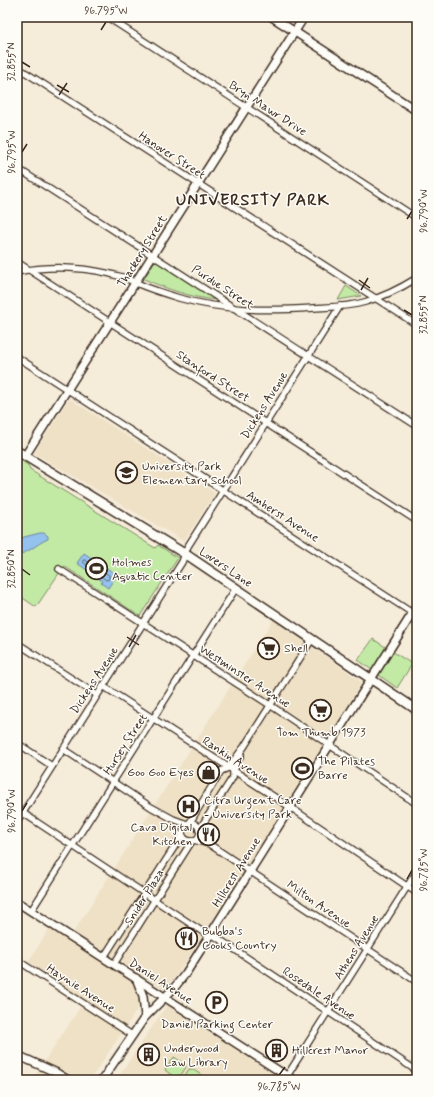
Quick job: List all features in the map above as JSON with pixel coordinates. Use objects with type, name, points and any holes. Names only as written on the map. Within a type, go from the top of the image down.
[{"type":"main road","name":"Lovers Lane","points":[[17,452],[185,554],[312,639],[370,680],[417,710]]},
{"type":"street","name":"Bryn Mawr Drive","points":[[106,17],[417,218]]},
{"type":"street","points":[[272,17],[417,111]]},
{"type":"street","name":"Thackery Street","points":[[25,456],[304,17]]},
{"type":"street","name":"Hanover Street","points":[[17,67],[417,325]]},
{"type":"street","name":"Purdue Street","points":[[17,168],[153,254],[235,309],[417,426]]},
{"type":"street","name":"Stanford Street","points":[[17,262],[417,521]]},
{"type":"street","points":[[17,272],[52,268],[86,270],[110,274],[179,298],[215,306],[255,310],[283,310],[364,303],[376,299],[417,278]]},
{"type":"street","name":"Dickens Avenue","points":[[17,822],[182,562],[188,546],[340,306]]},
{"type":"street","name":"Amherst Avenue","points":[[17,357],[415,614]]},
{"type":"street","name":"Westminster Avenue","points":[[59,569],[330,744],[417,804]]},
{"type":"street","name":"Hursey Street","points":[[31,911],[236,588]]},
{"type":"street","name":"Hillcrest Avenue","points":[[102,1080],[145,1017],[174,988],[186,973],[209,934],[370,680],[415,614],[417,606]]},
{"type":"street","points":[[182,833],[183,827],[188,824],[222,771],[228,768],[244,747],[312,639]]},
{"type":"street","points":[[17,643],[97,695]]},
{"type":"street","name":"Rankin Avenue","points":[[103,686],[233,772],[290,807],[417,893]]},
{"type":"street","points":[[17,743],[52,766]]},
{"type":"street","points":[[173,819],[186,840],[193,840],[198,837],[199,831],[232,779],[233,772],[244,747]]},
{"type":"street","points":[[63,749],[173,819],[188,824],[195,824],[199,831]]},
{"type":"street","name":"Rosedale Avenue","points":[[23,813],[417,1071]]},
{"type":"street","name":"Milton Avenue","points":[[199,831],[209,844]]},
{"type":"street","name":"Snider Plaza","points":[[104,957],[182,833]]},
{"type":"street","name":"Milton Avenue","points":[[193,840],[209,844],[417,982]]},
{"type":"street","name":"Snider Plaza","points":[[114,964],[193,840]]},
{"type":"street","name":"Athens Avenue","points":[[290,1078],[328,1012],[417,871]]},
{"type":"street","name":"Daniel Avenue","points":[[17,902],[290,1078]]},
{"type":"street","name":"Haynie Avenue","points":[[17,960],[132,1035]]},
{"type":"street","points":[[136,978],[143,996],[145,1017]]},
{"type":"street","points":[[17,1055],[55,1072],[68,1080]]},
{"type":"shaded area","name":"University Park Elementary School","points":[[70,399],[215,493],[184,541],[34,453]]},
{"type":"shaded area","points":[[273,620],[358,679],[361,683],[329,738],[206,931],[175,977],[164,989],[73,933]]},
{"type":"shaded area","points":[[50,928],[128,979],[137,988],[140,995],[137,1010],[90,1080],[77,1080],[44,1062],[85,1000],[28,962]]},
{"type":"shaded area","points":[[167,1005],[283,1080],[116,1080]]},
{"type":"shaded area","points":[[38,1071],[52,1077],[57,1080],[32,1080]]},
{"type":"green space","points":[[156,259],[217,300],[180,292],[144,279]]},
{"type":"green space","points":[[346,286],[361,296],[338,300]]},
{"type":"green space","points":[[17,458],[28,465],[30,470],[155,548],[158,545],[178,558],[140,616],[64,566],[36,607],[17,594]]},
{"type":"green space","points":[[373,639],[412,664],[397,688],[358,660]]},
{"type":"green space","points":[[174,1057],[185,1064],[186,1067],[181,1075],[174,1077],[165,1070]]},
{"type":"green space","points":[[189,1069],[192,1069],[209,1080],[185,1080],[184,1077]]},
{"type":"water","points":[[44,533],[48,536],[48,539],[17,555],[17,540]]},
{"type":"water","name":"Holmes Aquatic Center","points":[[84,553],[117,575],[108,588],[101,583],[102,581],[77,563]]},
{"type":"place","name":"University Park Elementary School","points":[[126,473]]},
{"type":"place","name":"Holmes Aquatic Center","points":[[97,569]]},
{"type":"place","name":"Shell","points":[[268,648]]},
{"type":"place","name":"Tom Thumb 1973","points":[[321,711]]},
{"type":"place","name":"The Pilates Barre","points":[[302,768]]},
{"type":"place","name":"Goo Goo Eyes","points":[[209,772]]},
{"type":"place","name":"Citra Urgent Care - University Park","points":[[188,807]]},
{"type":"place","name":"Cava Digital Kitchen","points":[[208,834]]},
{"type":"place","name":"Bubba's Cooks Country","points":[[187,938]]},
{"type":"place","name":"Daniel Parking Center","points":[[217,1003]]},
{"type":"place","name":"Hillcrest Manor","points":[[277,1050]]},
{"type":"place","name":"Underwood Law Library","points":[[149,1055]]},
{"type":"district","name":"UNIVERSITY PARK","points":[[253,199]]}]
